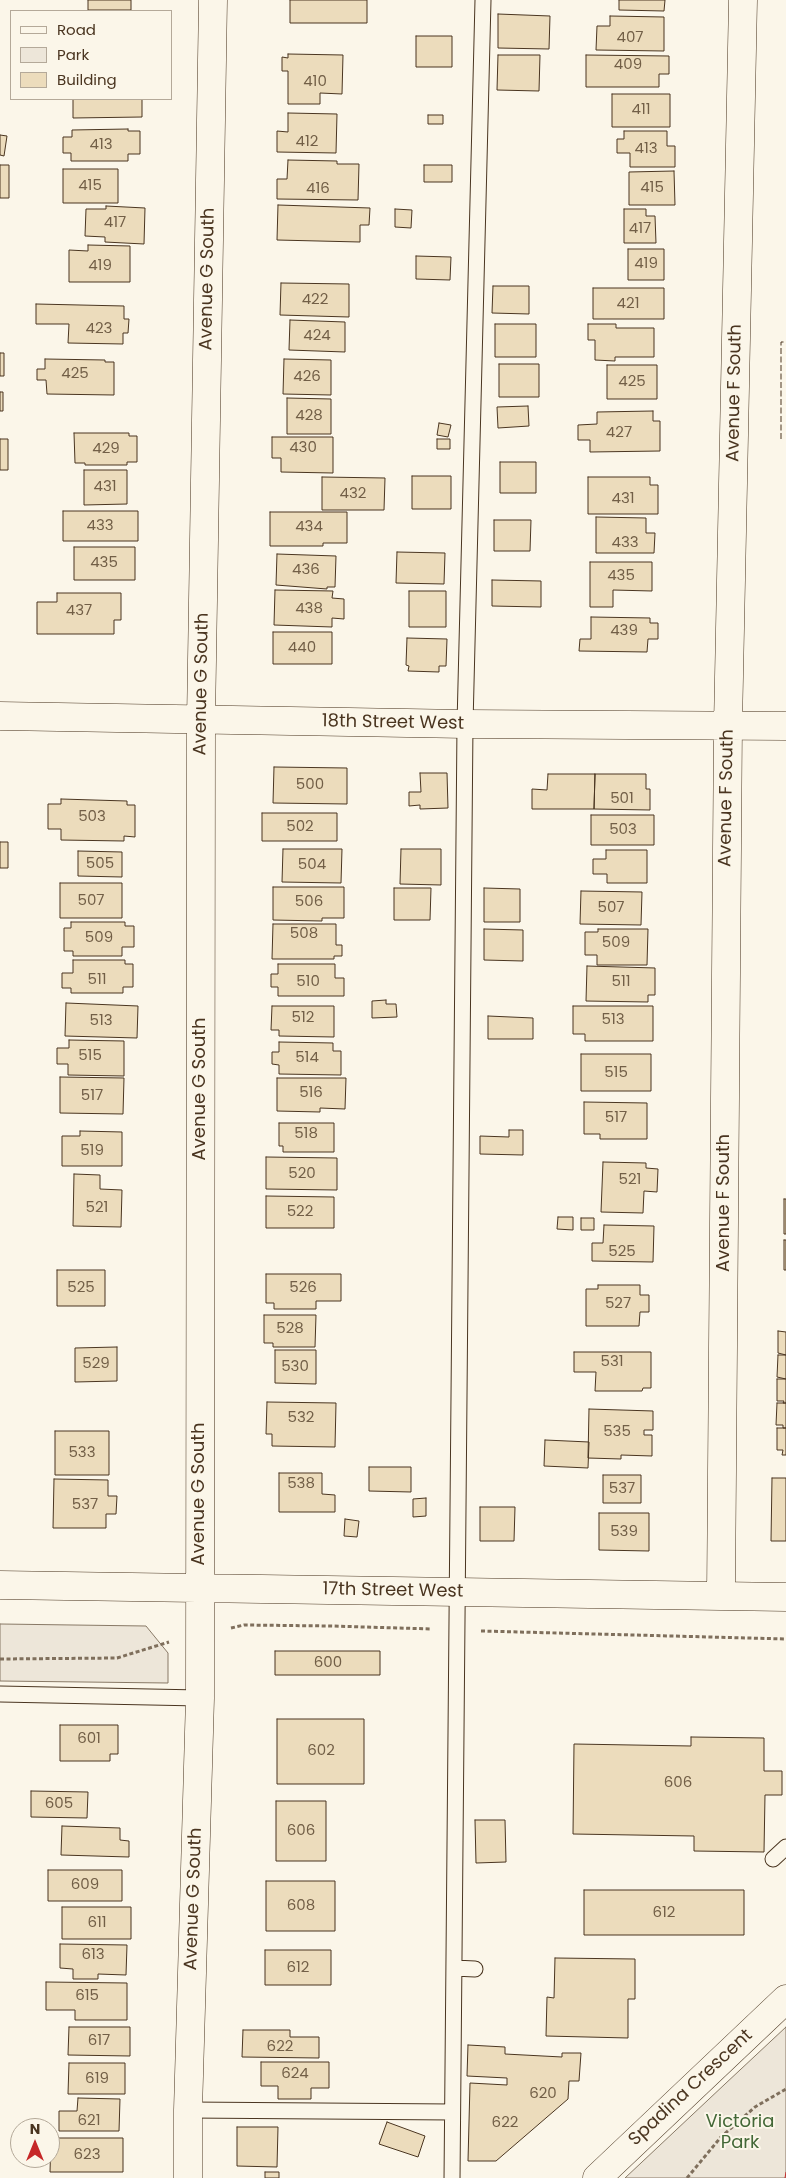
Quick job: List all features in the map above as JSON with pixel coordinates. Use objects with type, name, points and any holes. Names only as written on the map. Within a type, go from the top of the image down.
[{"type":"street","name":"Avenue G South","points":[[188,2178],[188,2110],[200,1698],[201,720],[213,0]]},
{"type":"street","name":"Avenue F South","points":[[721,1595],[728,725],[743,0]]},
{"type":"street","name":"18th Street West","points":[[0,716],[465,724],[786,726]]},
{"type":"street","name":"17th Street West","points":[[0,1585],[786,1597]]},
{"type":"street","name":"Spadina Crescent","points":[[597,2178],[786,1999]]},
{"type":"lane","points":[[452,2178],[465,724],[483,0]]},
{"type":"lane","points":[[0,1694],[200,1698]]},
{"type":"lane","points":[[773,1859],[786,1846]]},
{"type":"lane","points":[[454,1968],[475,1969]]},
{"type":"lane","points":[[188,2110],[452,2112]]},
{"type":"path","points":[[0,1659],[117,1658],[146,1648]]},
{"type":"path","points":[[687,2178],[721,2137],[755,2107],[786,2089]]},
{"type":"green space","points":[[0,1624],[146,1626],[168,1653],[168,1683],[0,1681]]},
{"type":"green space","name":"Victoria Park","points":[[786,2027],[786,2178],[625,2178],[725,2084]]},
{"type":"building","points":[[88,0],[131,0],[131,10],[88,10]]},
{"type":"building","points":[[290,0],[367,0],[367,23],[290,23]]},
{"type":"building","points":[[619,0],[665,0],[664,11],[619,10]]},
{"type":"building","points":[[498,14],[550,16],[549,49],[498,48]]},
{"type":"building","points":[[610,16],[664,17],[664,51],[596,50],[597,26],[610,26]]},
{"type":"building","points":[[416,36],[452,36],[452,67],[416,67]]},
{"type":"building","points":[[288,54],[343,55],[342,94],[320,93],[320,104],[288,104],[288,71],[282,71],[282,57],[288,58]]},
{"type":"building","points":[[498,55],[540,55],[539,91],[497,90]]},
{"type":"building","points":[[586,55],[669,56],[669,74],[659,74],[659,87],[586,87]]},
{"type":"building","points":[[612,94],[670,94],[670,127],[612,127]]},
{"type":"building","points":[[73,100],[142,100],[142,117],[73,118]]},
{"type":"building","points":[[288,113],[337,114],[336,153],[277,152],[277,131],[288,132]]},
{"type":"building","points":[[428,115],[443,115],[443,124],[428,124]]},
{"type":"building","points":[[128,129],[128,131],[140,131],[140,154],[128,154],[128,161],[71,161],[71,153],[63,153],[63,137],[72,137],[72,130]]},
{"type":"building","points":[[624,131],[667,131],[667,146],[675,146],[675,167],[630,167],[630,153],[617,153],[617,139],[624,139]]},
{"type":"building","points":[[0,135],[7,136],[4,156],[0,155]]},
{"type":"building","points":[[288,160],[337,161],[337,164],[359,164],[358,200],[277,199],[277,179],[287,179]]},
{"type":"building","points":[[0,165],[9,165],[9,198],[0,198]]},
{"type":"building","points":[[424,165],[452,165],[452,182],[424,182]]},
{"type":"building","points":[[63,169],[118,169],[118,203],[63,203]]},
{"type":"building","points":[[674,171],[675,205],[629,205],[629,172]]},
{"type":"building","points":[[278,205],[370,208],[369,225],[360,225],[360,242],[277,240]]},
{"type":"building","points":[[106,206],[145,208],[144,244],[105,242],[105,237],[85,236],[86,209],[106,209]]},
{"type":"building","points":[[395,209],[412,210],[411,228],[395,227]]},
{"type":"building","points":[[624,209],[646,209],[646,216],[655,216],[656,243],[624,243]]},
{"type":"building","points":[[88,245],[130,246],[130,282],[69,282],[69,250],[88,251]]},
{"type":"building","points":[[628,249],[664,249],[664,280],[628,280]]},
{"type":"building","points":[[416,256],[451,257],[450,280],[416,279]]},
{"type":"building","points":[[281,283],[349,284],[349,317],[280,315]]},
{"type":"building","points":[[493,286],[529,286],[529,314],[492,313]]},
{"type":"building","points":[[593,288],[664,288],[664,319],[593,319]]},
{"type":"building","points":[[36,304],[124,306],[124,319],[129,319],[128,333],[123,333],[123,344],[68,343],[69,324],[36,324]]},
{"type":"building","points":[[290,320],[345,322],[345,352],[289,350]]},
{"type":"building","points":[[495,324],[536,324],[536,357],[495,357]]},
{"type":"building","points":[[588,324],[616,324],[616,328],[654,328],[654,357],[615,357],[615,361],[595,360],[595,340],[588,340]]},
{"type":"building","points":[[0,353],[4,353],[4,376],[0,376]]},
{"type":"building","points":[[45,359],[105,360],[105,362],[114,362],[114,395],[47,394],[46,380],[37,380],[37,369],[45,369]]},
{"type":"building","points":[[284,359],[331,360],[331,395],[283,394]]},
{"type":"building","points":[[499,364],[539,364],[539,397],[499,397]]},
{"type":"building","points":[[607,365],[657,365],[657,399],[607,399]]},
{"type":"building","points":[[0,392],[3,392],[3,411],[0,411]]},
{"type":"building","points":[[287,398],[331,399],[331,434],[287,434]]},
{"type":"building","points":[[528,406],[529,426],[498,428],[497,407]]},
{"type":"building","points":[[653,411],[653,421],[660,421],[660,451],[590,452],[590,440],[578,440],[578,425],[597,424],[597,412]]},
{"type":"building","points":[[439,423],[451,425],[448,437],[437,435]]},
{"type":"building","points":[[74,433],[129,433],[129,436],[137,436],[137,462],[127,462],[127,465],[85,465],[85,463],[75,463]]},
{"type":"building","points":[[272,437],[333,437],[333,473],[281,472],[281,458],[272,458]]},
{"type":"building","points":[[0,439],[8,439],[8,470],[0,470]]},
{"type":"building","points":[[437,439],[450,439],[450,449],[437,449]]},
{"type":"building","points":[[500,462],[536,462],[536,493],[500,493]]},
{"type":"building","points":[[84,470],[127,470],[127,504],[84,505]]},
{"type":"building","points":[[412,476],[451,476],[451,509],[412,509]]},
{"type":"building","points":[[322,477],[385,478],[384,510],[322,510]]},
{"type":"building","points":[[588,477],[650,477],[650,485],[658,485],[658,514],[588,514]]},
{"type":"building","points":[[63,511],[138,511],[138,541],[63,541]]},
{"type":"building","points":[[270,512],[347,512],[347,543],[323,543],[323,546],[270,546]]},
{"type":"building","points":[[596,517],[646,518],[646,533],[655,533],[654,553],[596,553]]},
{"type":"building","points":[[494,520],[531,520],[530,551],[494,551]]},
{"type":"building","points":[[74,547],[135,547],[135,580],[74,580]]},
{"type":"building","points":[[397,552],[445,553],[444,584],[396,583]]},
{"type":"building","points":[[277,554],[336,556],[335,587],[327,587],[327,589],[276,585]]},
{"type":"building","points":[[590,562],[652,562],[652,591],[613,590],[613,607],[590,607]]},
{"type":"building","points":[[492,580],[541,581],[541,607],[492,606]]},
{"type":"building","points":[[275,590],[333,591],[332,598],[344,599],[344,619],[332,618],[332,627],[274,625]]},
{"type":"building","points":[[409,591],[446,591],[446,627],[409,627]]},
{"type":"building","points":[[57,593],[121,593],[121,620],[114,620],[114,634],[37,634],[37,602],[57,602]]},
{"type":"building","points":[[591,617],[650,618],[650,623],[658,623],[658,639],[648,639],[647,652],[579,651],[580,639],[591,639]]},
{"type":"building","points":[[273,632],[332,632],[332,664],[273,664]]},
{"type":"building","points":[[407,638],[447,639],[446,666],[439,666],[439,672],[408,671],[409,666],[406,665]]},
{"type":"building","points":[[274,767],[347,768],[347,804],[273,803]]},
{"type":"building","points":[[420,773],[447,773],[448,808],[420,809],[420,805],[409,806],[409,792],[421,792]]},
{"type":"building","points":[[548,774],[595,774],[594,809],[532,809],[532,789],[547,790]]},
{"type":"building","points":[[595,774],[646,774],[646,789],[650,789],[650,810],[594,809]]},
{"type":"building","points":[[61,799],[127,801],[127,805],[135,805],[135,837],[124,836],[124,841],[61,840],[61,829],[48,829],[48,804],[61,804]]},
{"type":"building","points":[[262,813],[337,813],[337,841],[262,841]]},
{"type":"building","points":[[591,815],[654,815],[654,845],[591,845]]},
{"type":"building","points":[[0,842],[8,842],[8,868],[0,868]]},
{"type":"building","points":[[283,849],[342,849],[341,883],[282,882]]},
{"type":"building","points":[[401,849],[441,849],[441,885],[400,884]]},
{"type":"building","points":[[606,850],[647,850],[647,883],[607,883],[607,874],[593,874],[593,859],[606,859]]},
{"type":"building","points":[[78,851],[122,852],[122,877],[78,876]]},
{"type":"building","points":[[60,883],[122,883],[122,918],[60,918]]},
{"type":"building","points":[[273,887],[344,887],[344,918],[322,918],[322,921],[273,920]]},
{"type":"building","points":[[394,888],[431,888],[430,920],[394,920]]},
{"type":"building","points":[[484,888],[520,889],[520,922],[484,922]]},
{"type":"building","points":[[581,891],[642,892],[641,925],[580,924]]},
{"type":"building","points":[[71,922],[125,922],[125,926],[134,926],[134,947],[122,947],[122,956],[73,956],[73,951],[64,951],[64,928],[71,928]]},
{"type":"building","points":[[273,924],[336,924],[336,945],[342,945],[342,956],[334,956],[334,959],[272,959]]},
{"type":"building","points":[[484,929],[523,930],[523,961],[484,960]]},
{"type":"building","points":[[598,929],[648,929],[647,965],[597,965],[597,955],[585,955],[585,932],[598,932]]},
{"type":"building","points":[[73,960],[125,960],[125,964],[133,964],[133,987],[123,987],[123,993],[71,993],[71,988],[62,988],[62,973],[73,973]]},
{"type":"building","points":[[278,964],[335,964],[335,978],[344,978],[344,996],[278,996],[278,987],[271,987],[271,974],[278,974]]},
{"type":"building","points":[[587,966],[655,968],[655,995],[648,995],[648,1002],[586,1001]]},
{"type":"building","points":[[386,1000],[386,1004],[396,1004],[397,1017],[372,1018],[372,1001]]},
{"type":"building","points":[[66,1003],[138,1006],[137,1038],[65,1036]]},
{"type":"building","points":[[272,1006],[334,1006],[334,1037],[279,1036],[279,1030],[271,1030]]},
{"type":"building","points":[[573,1006],[653,1006],[653,1041],[585,1041],[585,1034],[573,1034]]},
{"type":"building","points":[[488,1016],[533,1018],[533,1039],[488,1039]]},
{"type":"building","points":[[69,1040],[124,1041],[124,1076],[68,1075],[68,1064],[57,1064],[57,1048],[69,1048]]},
{"type":"building","points":[[279,1042],[333,1043],[333,1051],[341,1051],[341,1075],[279,1074],[279,1065],[272,1064],[272,1052],[279,1052]]},
{"type":"building","points":[[581,1054],[651,1054],[651,1091],[581,1091]]},
{"type":"building","points":[[60,1077],[124,1078],[123,1114],[60,1113]]},
{"type":"building","points":[[277,1078],[346,1078],[345,1109],[320,1108],[320,1112],[277,1111]]},
{"type":"building","points":[[584,1102],[647,1103],[647,1139],[600,1139],[600,1134],[584,1134]]},
{"type":"building","points":[[279,1123],[334,1123],[334,1152],[283,1152],[283,1146],[279,1146]]},
{"type":"building","points":[[509,1130],[523,1130],[523,1155],[480,1154],[480,1136],[509,1137]]},
{"type":"building","points":[[80,1131],[122,1132],[122,1166],[62,1166],[62,1136],[80,1136]]},
{"type":"building","points":[[266,1157],[337,1158],[337,1190],[266,1189]]},
{"type":"building","points":[[603,1162],[646,1163],[646,1168],[658,1169],[657,1192],[644,1191],[643,1213],[601,1212]]},
{"type":"building","points":[[74,1174],[100,1175],[100,1189],[122,1190],[121,1227],[73,1226]]},
{"type":"building","points":[[266,1196],[334,1197],[334,1228],[266,1228]]},
{"type":"building","points":[[784,1199],[786,1199],[786,1234],[784,1234]]},
{"type":"building","points":[[558,1217],[573,1217],[573,1230],[557,1229]]},
{"type":"building","points":[[581,1218],[594,1218],[594,1230],[581,1230]]},
{"type":"building","points":[[604,1225],[654,1226],[653,1262],[592,1261],[592,1243],[603,1243]]},
{"type":"building","points":[[784,1240],[786,1240],[786,1270],[784,1270]]},
{"type":"building","points":[[57,1270],[105,1270],[105,1306],[57,1306]]},
{"type":"building","points":[[266,1274],[341,1274],[341,1301],[316,1301],[316,1309],[274,1309],[274,1303],[266,1303]]},
{"type":"building","points":[[598,1285],[640,1285],[640,1295],[649,1295],[649,1312],[640,1312],[639,1326],[586,1326],[586,1289],[598,1289]]},
{"type":"building","points":[[264,1315],[316,1315],[315,1347],[273,1347],[273,1343],[264,1343]]},
{"type":"building","points":[[778,1331],[786,1332],[786,1355],[778,1353]]},
{"type":"building","points":[[117,1347],[117,1381],[75,1382],[75,1348]]},
{"type":"building","points":[[275,1350],[316,1350],[316,1384],[275,1383]]},
{"type":"building","points":[[574,1352],[651,1352],[651,1388],[643,1388],[642,1391],[595,1391],[596,1372],[574,1372]]},
{"type":"building","points":[[778,1355],[786,1355],[786,1379],[777,1377]]},
{"type":"building","points":[[777,1379],[786,1379],[786,1403],[783,1403],[784,1401],[777,1401]]},
{"type":"building","points":[[267,1402],[336,1403],[335,1447],[272,1446],[272,1434],[266,1434]]},
{"type":"building","points":[[777,1403],[786,1403],[786,1428],[783,1428],[783,1425],[776,1425]]},
{"type":"building","points":[[589,1409],[653,1411],[653,1430],[644,1430],[644,1435],[652,1435],[652,1456],[621,1455],[621,1459],[588,1458]]},
{"type":"building","points":[[777,1428],[786,1428],[786,1455],[782,1455],[783,1450],[777,1450]]},
{"type":"building","points":[[55,1431],[109,1431],[109,1475],[55,1475]]},
{"type":"building","points":[[545,1440],[589,1442],[588,1468],[544,1466]]},
{"type":"building","points":[[369,1467],[411,1467],[411,1492],[369,1491]]},
{"type":"building","points":[[279,1473],[322,1473],[322,1494],[335,1495],[335,1512],[279,1512]]},
{"type":"building","points":[[603,1475],[641,1475],[641,1503],[603,1503]]},
{"type":"building","points":[[772,1478],[786,1478],[786,1541],[771,1541]]},
{"type":"building","points":[[54,1479],[108,1480],[108,1496],[117,1496],[116,1514],[106,1514],[106,1528],[53,1528]]},
{"type":"building","points":[[426,1498],[426,1516],[413,1517],[413,1499]]},
{"type":"building","points":[[480,1507],[515,1507],[514,1541],[480,1541]]},
{"type":"building","points":[[599,1513],[649,1513],[649,1551],[599,1550]]},
{"type":"building","points":[[345,1519],[359,1521],[357,1537],[344,1536]]},
{"type":"building","points":[[275,1651],[380,1651],[380,1675],[275,1675]]},
{"type":"building","points":[[277,1719],[364,1719],[364,1784],[277,1784]]},
{"type":"building","points":[[60,1725],[118,1725],[118,1754],[110,1754],[110,1761],[60,1761]]},
{"type":"building","points":[[691,1737],[764,1738],[764,1771],[782,1771],[782,1795],[765,1795],[764,1852],[694,1851],[694,1836],[573,1834],[574,1744],[691,1746]]},
{"type":"building","points":[[31,1791],[88,1792],[87,1818],[31,1817]]},
{"type":"building","points":[[276,1801],[326,1801],[326,1861],[276,1861]]},
{"type":"building","points":[[475,1820],[505,1820],[506,1862],[476,1863]]},
{"type":"building","points":[[62,1826],[120,1828],[120,1840],[129,1841],[129,1857],[61,1855]]},
{"type":"building","points":[[48,1870],[122,1870],[122,1901],[48,1901]]},
{"type":"building","points":[[266,1881],[335,1881],[335,1931],[266,1931]]},
{"type":"building","points":[[584,1890],[744,1890],[744,1935],[584,1935]]},
{"type":"building","points":[[62,1907],[131,1907],[131,1939],[62,1939]]},
{"type":"building","points":[[60,1944],[127,1945],[126,1975],[98,1974],[98,1979],[73,1979],[73,1969],[60,1968]]},
{"type":"building","points":[[265,1950],[331,1950],[331,1985],[265,1985]]},
{"type":"building","points":[[555,1958],[635,1959],[635,1999],[628,1999],[628,2038],[546,2036],[547,1997],[554,1998]]},
{"type":"building","points":[[46,1982],[127,1983],[127,2020],[75,2020],[75,2010],[46,2010]]},
{"type":"building","points":[[69,2027],[130,2027],[130,2056],[68,2055]]},
{"type":"building","points":[[243,2030],[290,2030],[290,2037],[319,2037],[319,2058],[242,2057]]},
{"type":"building","points":[[468,2045],[505,2047],[505,2054],[562,2057],[562,2053],[581,2053],[579,2081],[569,2081],[568,2099],[496,2161],[468,2161],[470,2083],[507,2085],[507,2078],[467,2076]]},
{"type":"building","points":[[261,2062],[329,2062],[329,2088],[311,2088],[311,2099],[278,2099],[278,2086],[261,2086]]},
{"type":"building","points":[[69,2063],[125,2063],[125,2094],[68,2094]]},
{"type":"building","points":[[78,2098],[120,2099],[119,2131],[60,2131],[59,2111],[77,2111]]},
{"type":"building","points":[[387,2122],[425,2136],[418,2157],[379,2144]]},
{"type":"building","points":[[237,2127],[278,2127],[277,2167],[237,2166]]},
{"type":"building","points":[[60,2138],[123,2138],[123,2172],[50,2172],[50,2168],[60,2168]]},
{"type":"building","points":[[265,2172],[279,2172],[279,2178],[265,2178]]},
{"type":"fence","points":[[781,439],[781,342],[786,342]]},
{"type":"power","points":[[785,2178],[786,2172]]}]
